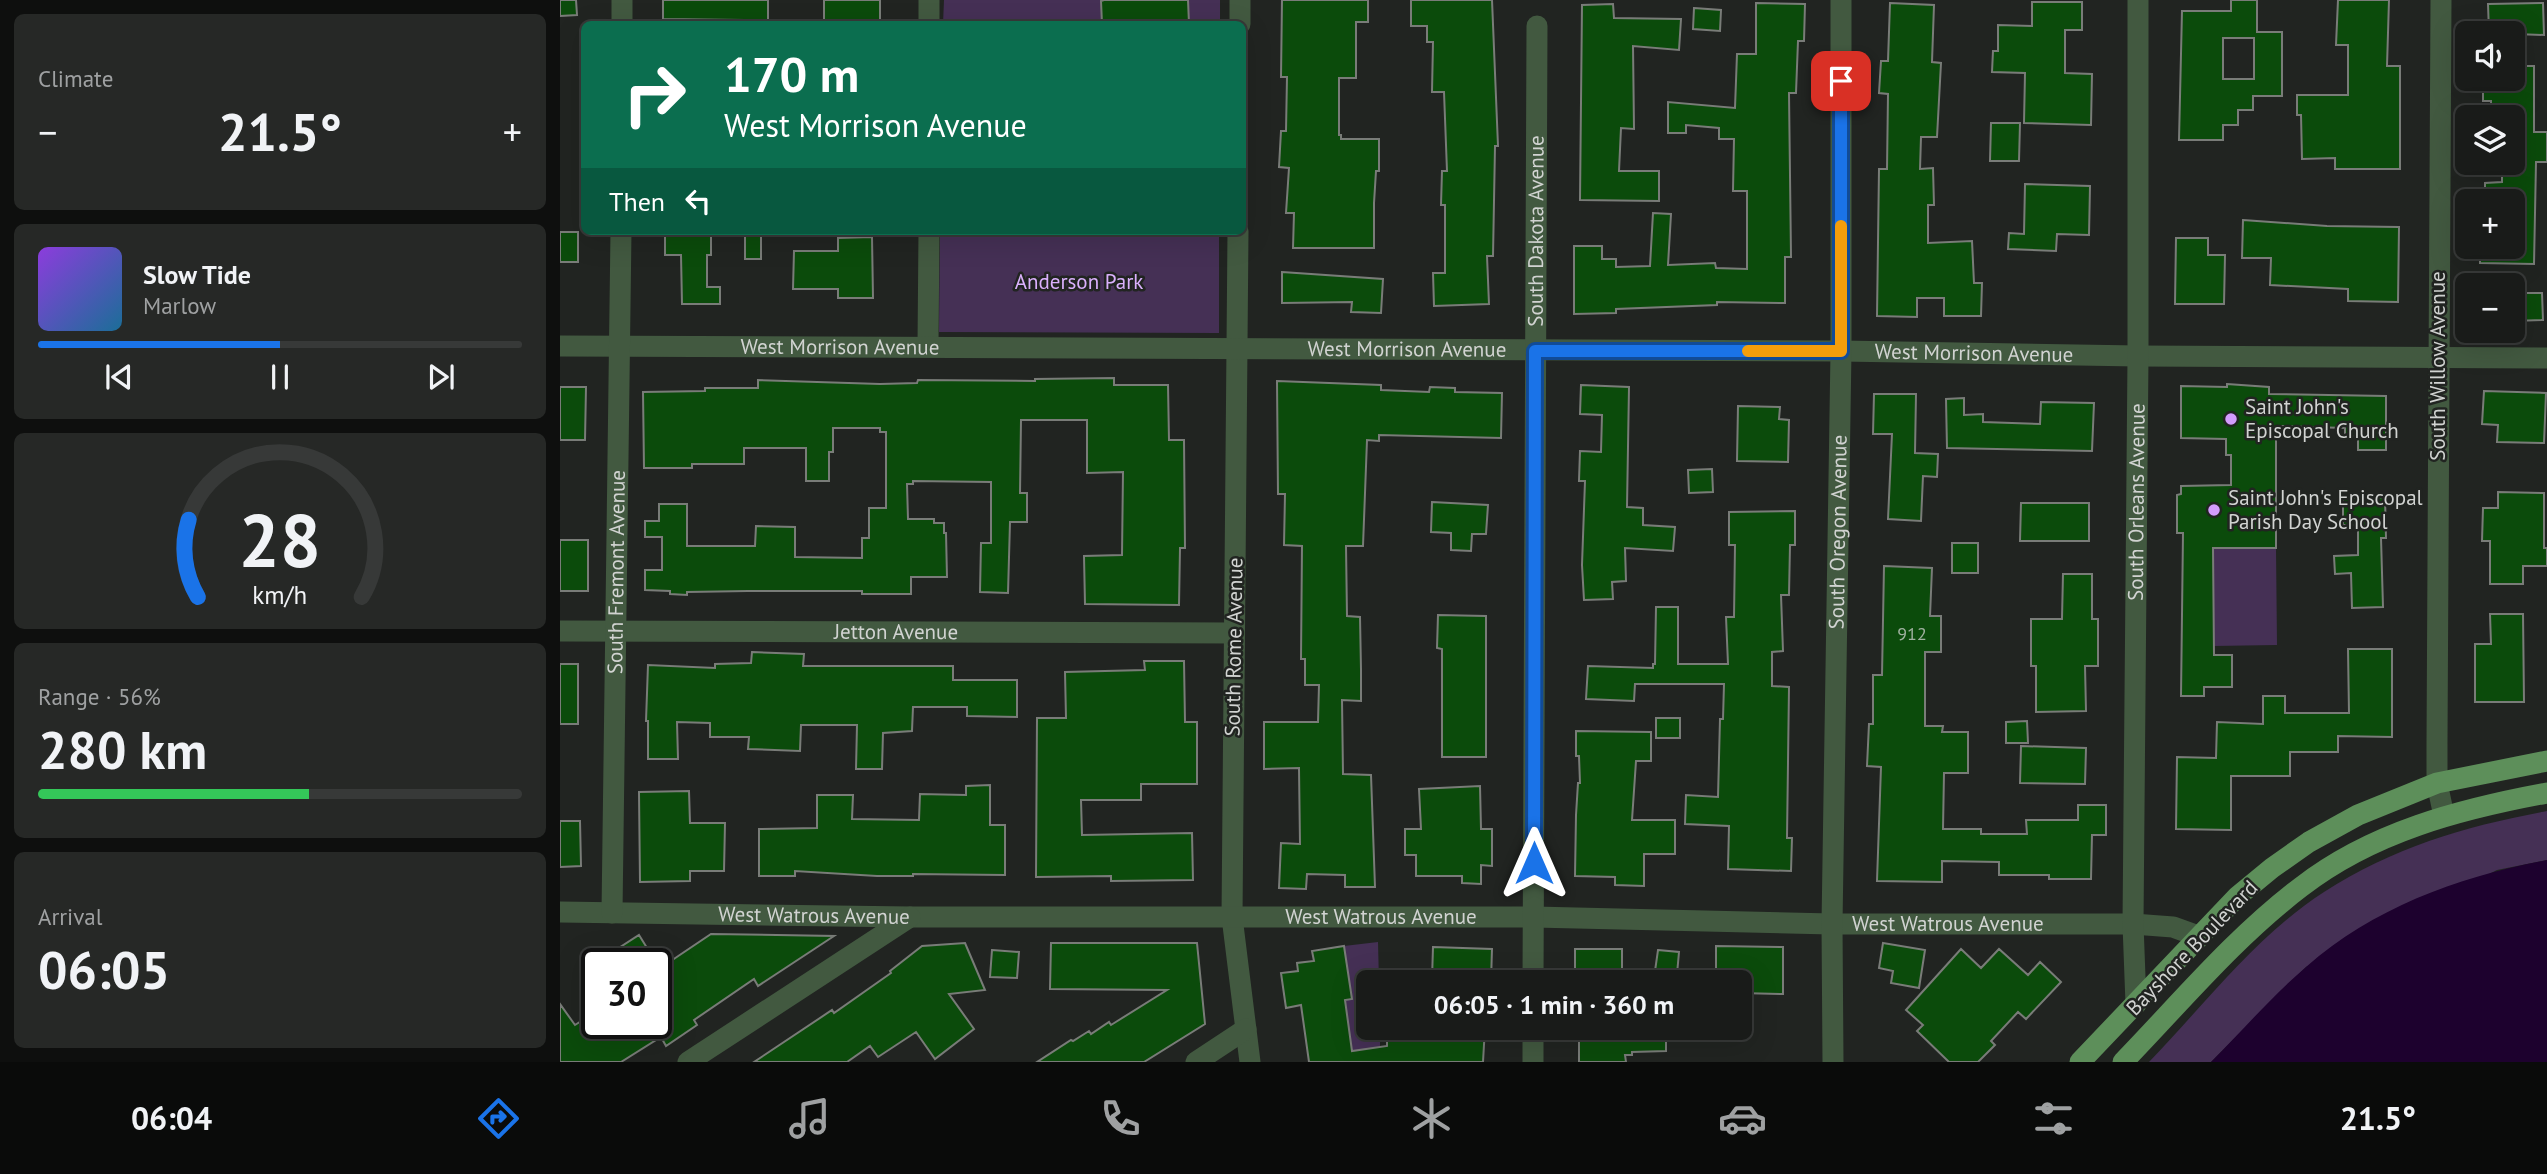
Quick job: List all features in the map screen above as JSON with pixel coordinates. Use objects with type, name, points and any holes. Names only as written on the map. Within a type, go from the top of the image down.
[{"type":"main road","name":"Bayshore Boulevard","points":[[2080,1062],[2238,896],[2309,842],[2358,815],[2437,783],[2547,761]]},
{"type":"main road","name":"Bayshore Boulevard","points":[[2123,1062],[2253,928],[2303,885],[2349,857],[2397,833],[2444,816],[2547,793]]},
{"type":"street","points":[[622,0],[622,21]]},
{"type":"street","points":[[929,0],[929,21]]},
{"type":"street","points":[[1240,0],[1240,21]]},
{"type":"street","name":"South Oregon Avenue","points":[[1833,1062],[1832,924],[1841,351],[1841,0]]},
{"type":"street","name":"South Orleans Avenue","points":[[2136,1004],[2133,924],[2138,0]]},
{"type":"street","name":"South Willow Avenue","points":[[2441,0],[2437,783],[2444,816]]},
{"type":"street","name":"South Dakota Avenue","points":[[1533,970],[1537,26]]},
{"type":"street","name":"South Fremont Avenue","points":[[612,913],[621,235]]},
{"type":"street","points":[[928,345],[929,235]]},
{"type":"street","name":"South Rome Avenue","points":[[1238,235],[1232,917],[1250,1062]]},
{"type":"street","name":"West Morrison Avenue","points":[[560,346],[928,345],[2547,358]]},
{"type":"street","name":"Jetton Avenue","points":[[560,631],[1234,633]]},
{"type":"street","name":"West Watrous Avenue","points":[[560,912],[911,917],[1534,917],[1832,924],[2133,924],[2173,926],[2199,936]]},
{"type":"street","points":[[688,1062],[911,917]]},
{"type":"street","points":[[1196,1062],[1246,1030]]},
{"type":"street","points":[[1533,1040],[1533,1062]]},
{"type":"green space","points":[[944,0],[1220,0],[1220,21],[943,21]]},
{"type":"green space","name":"Anderson Park","points":[[940,235],[1219,235],[1219,333],[939,332]]},
{"type":"green space","points":[[2213,548],[2276,548],[2277,645],[2213,646]]},
{"type":"green space","points":[[2547,811],[2547,860],[2497,870],[2306,967],[2211,1062],[2149,1062],[2254,950],[2276,929],[2324,892],[2377,862],[2431,840]]},
{"type":"green space","points":[[1378,942],[1379,970],[1356,970],[1356,1040],[1380,1040],[1380,1047],[1352,1051],[1345,1000],[1352,999],[1344,946]]},
{"type":"shaded area","points":[[2547,860],[2547,1062],[2211,1062],[2293,978],[2360,927],[2419,897],[2482,875]]},
{"type":"building","points":[[560,0],[576,0],[577,15],[560,16]]},
{"type":"building","points":[[663,0],[768,0],[768,21],[663,19]]},
{"type":"building","points":[[824,0],[880,0],[880,21],[824,21]]},
{"type":"building","points":[[1188,0],[1189,21],[1102,21],[1101,1]]},
{"type":"building","points":[[1282,0],[1368,0],[1368,22],[1356,22],[1356,78],[1339,78],[1339,135],[1341,139],[1379,139],[1374,248],[1293,248],[1294,213],[1286,213],[1289,168],[1279,167],[1281,131],[1286,131],[1287,77],[1281,77]]},
{"type":"building","points":[[1411,0],[1492,0],[1498,146],[1495,146],[1493,256],[1487,256],[1489,304],[1434,306],[1433,273],[1445,273],[1445,205],[1441,205],[1442,171],[1447,171],[1444,92],[1432,92],[1433,42],[1427,42],[1427,26],[1411,26]]},
{"type":"building","points":[[2231,0],[2257,0],[2257,32],[2282,32],[2282,96],[2253,96],[2253,110],[2238,110],[2238,125],[2223,125],[2223,140],[2179,140],[2182,11],[2231,11]],"holes":[[[2223,38],[2254,38],[2254,79],[2223,79]]]},
{"type":"building","points":[[2338,0],[2389,0],[2387,66],[2400,66],[2400,169],[2335,169],[2335,158],[2302,159],[2301,115],[2297,115],[2297,95],[2348,95],[2348,45],[2336,45]]},
{"type":"building","points":[[2032,2],[2082,2],[2082,30],[2065,30],[2065,73],[2092,74],[2091,125],[2024,123],[2025,73],[1992,72],[1993,51],[1998,51],[1998,25],[2032,26]]},
{"type":"building","points":[[1756,3],[1805,4],[1804,41],[1798,41],[1796,93],[1789,93],[1791,257],[1785,257],[1785,303],[1717,302],[1717,305],[1616,309],[1616,313],[1574,314],[1574,246],[1602,246],[1602,259],[1616,259],[1616,267],[1650,266],[1653,213],[1671,214],[1668,265],[1715,263],[1716,268],[1747,269],[1747,191],[1733,191],[1734,139],[1719,139],[1719,128],[1686,125],[1686,133],[1668,133],[1668,102],[1735,108],[1737,54],[1756,54]]},
{"type":"building","points":[[1890,3],[1934,5],[1932,62],[1941,63],[1937,137],[1921,137],[1920,169],[1933,168],[1934,205],[1928,205],[1928,243],[1972,241],[1974,283],[1982,283],[1981,316],[1944,316],[1944,298],[1917,298],[1917,317],[1877,316],[1879,169],[1887,169],[1888,94],[1879,93],[1881,61],[1888,61]]},
{"type":"building","points":[[2543,3],[2544,35],[2525,34],[2525,21],[2489,21],[2488,4]]},
{"type":"building","points":[[1613,4],[1614,18],[1681,19],[1679,50],[1633,46],[1634,129],[1621,128],[1619,171],[1659,171],[1659,201],[1580,200],[1582,5]]},
{"type":"building","points":[[1694,8],[1721,10],[1720,31],[1693,29]]},
{"type":"building","points":[[2525,66],[2534,66],[2534,132],[2547,132],[2547,162],[2536,162],[2534,264],[2480,263],[2480,259],[2525,259],[2525,189],[2485,189],[2485,183],[2502,182],[2502,175],[2525,175],[2525,105],[2491,105],[2491,101],[2483,101],[2483,91],[2525,91]]},
{"type":"building","points":[[1991,123],[2020,123],[2019,161],[1990,161]]},
{"type":"building","points":[[2025,184],[2090,186],[2089,235],[2057,234],[2056,251],[2008,249],[2009,233],[2024,234]]},
{"type":"building","points":[[2243,220],[2327,226],[2399,227],[2398,302],[2348,301],[2348,289],[2270,285],[2271,258],[2242,258]]},
{"type":"building","points":[[560,232],[578,232],[578,262],[560,262]]},
{"type":"building","points":[[665,235],[711,235],[711,255],[707,255],[707,287],[720,287],[720,304],[682,304],[681,255],[665,255]]},
{"type":"building","points":[[745,235],[761,235],[761,259],[745,259]]},
{"type":"building","points":[[872,237],[873,298],[838,298],[838,289],[793,289],[794,251],[838,251],[838,238]]},
{"type":"building","points":[[2176,238],[2208,238],[2208,255],[2225,255],[2224,304],[2175,304]]},
{"type":"building","points":[[1282,272],[1383,279],[1381,313],[1351,312],[1352,302],[1282,303]]},
{"type":"building","points":[[2525,293],[2542,293],[2543,320],[2525,321]]},
{"type":"building","points":[[1114,378],[1114,385],[1168,385],[1169,440],[1184,440],[1185,548],[1180,548],[1179,605],[1085,604],[1084,556],[1122,555],[1123,472],[1087,473],[1087,420],[1021,420],[1020,493],[1027,493],[1027,522],[1010,522],[1008,593],[980,592],[981,543],[991,543],[991,482],[913,481],[913,484],[907,484],[908,519],[934,519],[934,523],[944,523],[947,577],[911,577],[911,594],[748,591],[687,592],[687,595],[645,590],[645,570],[662,570],[662,537],[645,537],[645,521],[659,521],[659,504],[687,504],[687,546],[755,546],[756,526],[795,527],[795,557],[862,558],[862,538],[869,538],[869,508],[886,508],[886,432],[880,432],[880,428],[833,428],[833,452],[829,452],[829,481],[806,481],[806,448],[744,448],[744,464],[644,468],[643,392],[758,388],[758,380],[880,384],[917,383],[918,380],[1035,381]]},
{"type":"building","points":[[1277,381],[1381,385],[1381,390],[1429,392],[1430,387],[1455,388],[1455,392],[1502,393],[1501,438],[1379,435],[1379,441],[1367,440],[1363,546],[1346,546],[1347,616],[1360,617],[1361,701],[1342,700],[1343,774],[1371,775],[1375,887],[1345,887],[1345,875],[1307,874],[1306,889],[1279,888],[1281,843],[1300,844],[1299,768],[1264,769],[1264,722],[1318,722],[1319,685],[1305,685],[1305,659],[1301,659],[1302,546],[1284,545],[1285,494],[1278,494]]},
{"type":"building","points":[[2227,384],[2269,387],[2269,394],[2386,396],[2386,450],[2358,450],[2358,436],[2345,436],[2345,428],[2281,426],[2280,435],[2276,434],[2276,548],[2213,548],[2214,655],[2232,655],[2232,687],[2204,687],[2204,696],[2181,696],[2183,533],[2177,533],[2177,495],[2181,494],[2181,486],[2231,485],[2231,455],[2226,455],[2226,439],[2181,438],[2181,386],[2227,387]]},
{"type":"building","points":[[1581,385],[1629,387],[1627,507],[1643,508],[1643,525],[1675,527],[1673,551],[1625,548],[1626,581],[1612,582],[1613,599],[1584,600],[1582,565],[1585,481],[1579,481],[1580,451],[1601,452],[1602,415],[1580,414]]},
{"type":"building","points":[[560,387],[586,387],[585,440],[560,440]]},
{"type":"building","points":[[2484,391],[2546,393],[2544,443],[2497,442],[2498,425],[2482,424]]},
{"type":"building","points":[[1874,394],[1916,394],[1915,453],[1938,454],[1937,477],[1923,476],[1921,521],[1888,519],[1892,434],[1873,434]]},
{"type":"building","points":[[1964,398],[1964,415],[1983,414],[1983,422],[2040,424],[2041,402],[2094,403],[2092,451],[1947,448],[1946,399]]},
{"type":"building","points":[[1738,406],[1780,407],[1779,419],[1789,420],[1788,462],[1737,461]]},
{"type":"building","points":[[1712,469],[1713,492],[1689,493],[1688,470]]},
{"type":"building","points":[[2498,492],[2544,493],[2544,548],[2547,548],[2547,566],[2523,566],[2523,584],[2490,584],[2490,541],[2482,541],[2483,508],[2498,508]]},
{"type":"building","points":[[2385,497],[2386,538],[2381,538],[2383,607],[2352,608],[2351,573],[2335,574],[2334,556],[2358,555],[2358,525],[2343,525],[2343,498]]},
{"type":"building","points":[[1432,502],[1488,505],[1486,534],[1472,534],[1471,551],[1451,550],[1451,533],[1431,532]]},
{"type":"building","points":[[2021,503],[2089,503],[2089,541],[2020,541]]},
{"type":"building","points":[[1795,511],[1795,545],[1790,545],[1789,595],[1781,595],[1783,651],[1772,652],[1772,686],[1789,687],[1787,838],[1792,838],[1791,871],[1728,869],[1729,826],[1685,824],[1686,795],[1718,797],[1720,719],[1723,719],[1724,684],[1635,684],[1634,701],[1586,699],[1588,666],[1653,668],[1656,607],[1678,607],[1678,664],[1728,664],[1726,617],[1734,617],[1735,545],[1729,545],[1729,512]]},
{"type":"building","points":[[560,540],[588,540],[588,591],[560,591]]},
{"type":"building","points":[[1952,543],[1978,543],[1978,573],[1952,573]]},
{"type":"building","points":[[1884,566],[1932,568],[1930,616],[1941,616],[1941,652],[1925,652],[1925,726],[1943,726],[1942,732],[1968,732],[1968,773],[1944,773],[1943,829],[1981,829],[1981,834],[2027,834],[2026,820],[2078,820],[2078,805],[2106,805],[2106,835],[2092,835],[2091,879],[2049,879],[2049,875],[1999,875],[1999,862],[1942,861],[1942,882],[1877,881],[1881,767],[1867,766],[1869,724],[1873,724],[1873,675],[1882,675]]},
{"type":"building","points":[[2063,574],[2092,574],[2092,619],[2098,619],[2098,666],[2085,666],[2086,711],[2036,712],[2036,666],[2031,666],[2031,619],[2062,619]]},
{"type":"building","points":[[2490,614],[2523,614],[2524,702],[2475,702],[2475,644],[2491,644]]},
{"type":"building","points":[[1438,615],[1486,616],[1486,757],[1442,757],[1442,649],[1437,648]]},
{"type":"building","points":[[2348,649],[2392,649],[2392,737],[2338,736],[2338,752],[2290,752],[2290,776],[2231,776],[2231,830],[2176,829],[2177,757],[2216,758],[2217,722],[2263,724],[2263,696],[2285,696],[2285,713],[2349,713]]},
{"type":"building","points":[[752,652],[804,654],[803,666],[953,666],[953,680],[1017,680],[1017,717],[967,716],[967,707],[913,707],[912,731],[883,733],[882,769],[856,769],[857,725],[801,725],[800,751],[748,749],[749,737],[710,737],[710,723],[677,722],[678,759],[648,759],[648,665],[715,668],[715,664],[751,663]]},
{"type":"building","points":[[1144,661],[1184,661],[1185,722],[1197,722],[1197,784],[1141,784],[1141,800],[1081,800],[1082,835],[1192,833],[1193,880],[1111,881],[1111,876],[1036,877],[1037,718],[1066,718],[1065,672],[1145,670]]},
{"type":"building","points":[[560,664],[578,664],[578,724],[560,724]]},
{"type":"building","points":[[1656,718],[1680,718],[1680,738],[1656,738]]},
{"type":"building","points":[[2027,721],[2028,743],[2006,743],[2006,722]]},
{"type":"building","points":[[1576,731],[1651,732],[1651,761],[1636,761],[1632,820],[1675,820],[1675,854],[1644,854],[1644,886],[1615,885],[1615,877],[1575,876],[1576,815],[1580,783]]},
{"type":"building","points":[[2021,746],[2086,748],[2085,784],[2020,783]]},
{"type":"building","points":[[990,785],[990,825],[1005,825],[1005,875],[877,876],[795,871],[795,876],[759,876],[759,829],[817,828],[817,795],[853,795],[852,819],[919,820],[920,794],[966,795],[966,786]]},
{"type":"building","points":[[1480,786],[1481,829],[1492,829],[1492,866],[1481,865],[1481,884],[1462,883],[1462,876],[1416,876],[1416,855],[1405,855],[1405,829],[1421,829],[1419,789]]},
{"type":"building","points":[[689,791],[690,823],[725,823],[724,871],[690,871],[690,881],[640,882],[639,792]]},
{"type":"building","points":[[560,821],[580,821],[581,866],[560,867]]},
{"type":"building","points":[[711,934],[834,936],[758,986],[754,979],[694,1020],[697,1025],[666,1046],[662,1039],[672,1039],[672,960]]},
{"type":"building","points":[[639,935],[647,948],[619,948]]},
{"type":"building","points":[[965,943],[985,990],[949,994],[974,1029],[935,1059],[916,1032],[878,1057],[870,1046],[847,1062],[754,1062],[832,1010],[834,1013],[891,973],[890,971],[922,946]]},
{"type":"building","points":[[1051,943],[1197,943],[1205,1024],[1144,1062],[1037,1062],[1089,1031],[1091,1034],[1109,1022],[1111,1025],[1167,990],[1050,989]]},
{"type":"building","points":[[1883,943],[1925,950],[1919,988],[1891,983],[1893,971],[1879,968]]},
{"type":"building","points":[[1344,946],[1352,999],[1345,1000],[1352,1051],[1387,1046],[1387,1040],[1484,1040],[1483,1062],[1309,1062],[1301,1005],[1286,1008],[1281,973],[1298,971],[1297,963],[1314,961],[1312,951]]},
{"type":"building","points":[[1716,946],[1783,947],[1783,994],[1752,993],[1752,970],[1716,970]]},
{"type":"building","points":[[1433,947],[1492,949],[1491,970],[1432,970]]},
{"type":"building","points":[[1575,949],[1622,949],[1622,970],[1575,970]]},
{"type":"building","points":[[1961,949],[1981,968],[1999,949],[2028,975],[2040,962],[2061,982],[2026,1019],[2018,1012],[1991,1041],[1995,1045],[1978,1062],[1949,1062],[1917,1031],[1923,1025],[1906,1010]]},
{"type":"building","points":[[992,950],[1019,952],[1017,978],[990,977]]},
{"type":"building","points":[[1658,950],[1679,952],[1677,970],[1655,970]]},
{"type":"building","points":[[560,1004],[575,1025],[581,1021],[581,1039],[658,1039],[621,1062],[560,1062]]},
{"type":"building","points":[[1579,1040],[1666,1040],[1666,1051],[1632,1052],[1632,1055],[1625,1055],[1626,1062],[1579,1062]]},
{"type":"slow traffic","points":[[1748,351],[1841,351],[1841,226]]},
{"type":"place","name":"Saint John's Episcopal Church","points":[[2231,419]]},
{"type":"place","name":"Saint John's Episcopal Parish Day School","points":[[2214,510]]},
{"type":"route","points":[[1534,863],[1535,351],[1841,351],[1841,81]]}]
